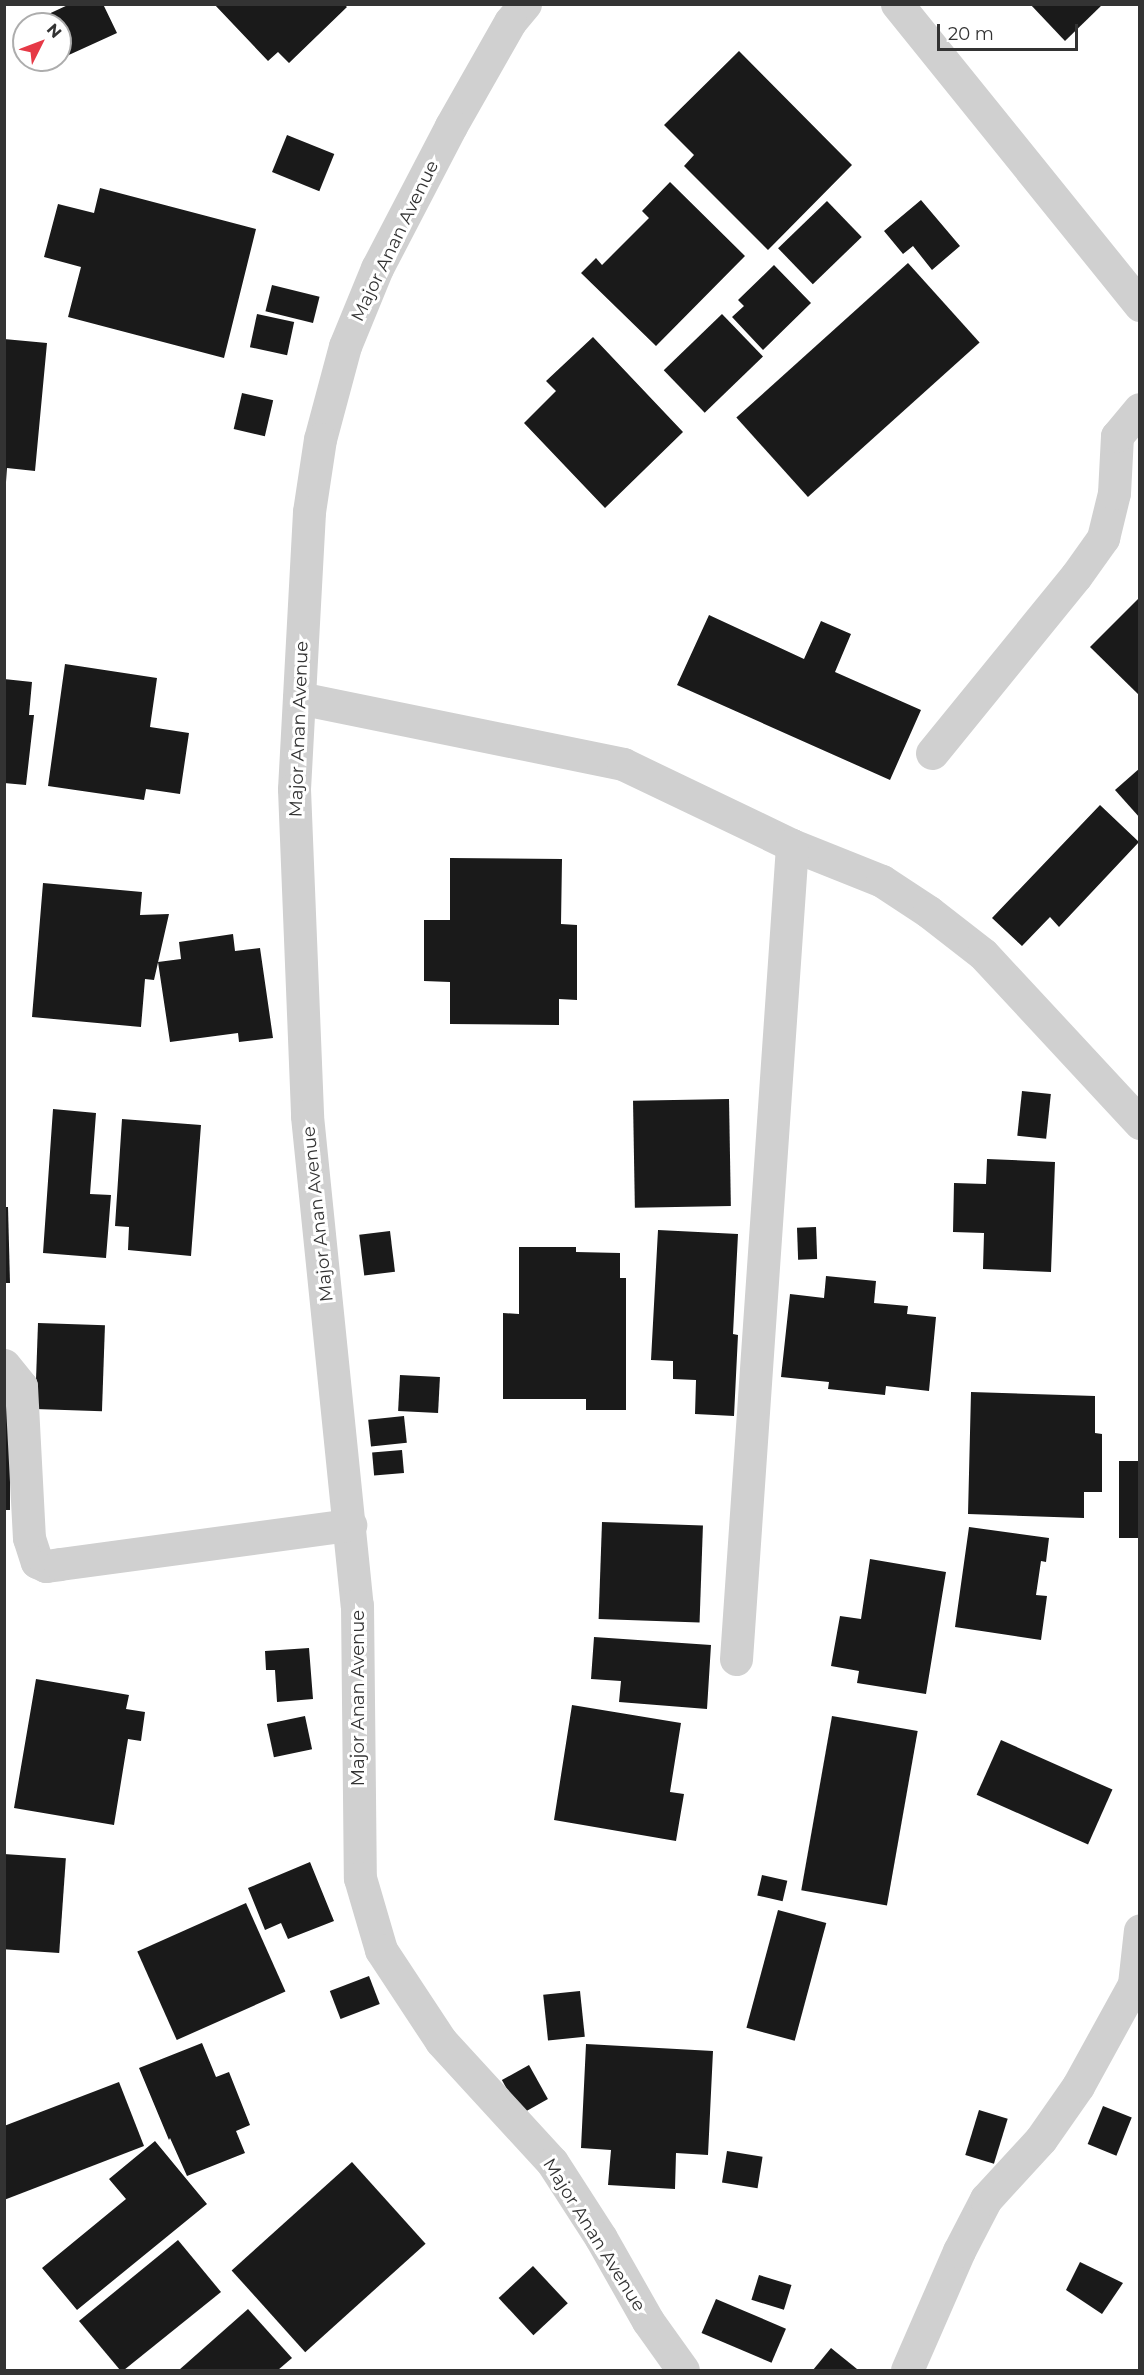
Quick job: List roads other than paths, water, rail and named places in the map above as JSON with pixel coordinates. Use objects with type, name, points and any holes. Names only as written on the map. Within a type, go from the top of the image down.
[{"type":"street","name":"Major Anan Avenue","points":[[525,4],[510,22],[451,126],[377,268],[345,346],[320,439],[309,512],[294,789],[307,1116],[357,1605],[360,1878],[381,1950],[441,2041],[552,2162],[601,2238],[648,2321],[683,2370]]},
{"type":"street","points":[[897,4],[1140,305]]},
{"type":"street","points":[[932,753],[1076,576],[1103,538],[1114,493],[1117,435],[1140,409]]},
{"type":"street","points":[[299,698],[623,764],[792,845],[882,881],[928,912],[983,954],[1140,1123]]},
{"type":"street","points":[[736,1659],[792,845]]},
{"type":"street","points":[[4,1365],[21,1386],[29,1538],[32,1554],[37,1562],[46,1566],[350,1525]]},
{"type":"street","points":[[907,2370],[959,2251],[986,2199],[1041,2139],[1078,2086],[1134,1984],[1140,1930]]}]
